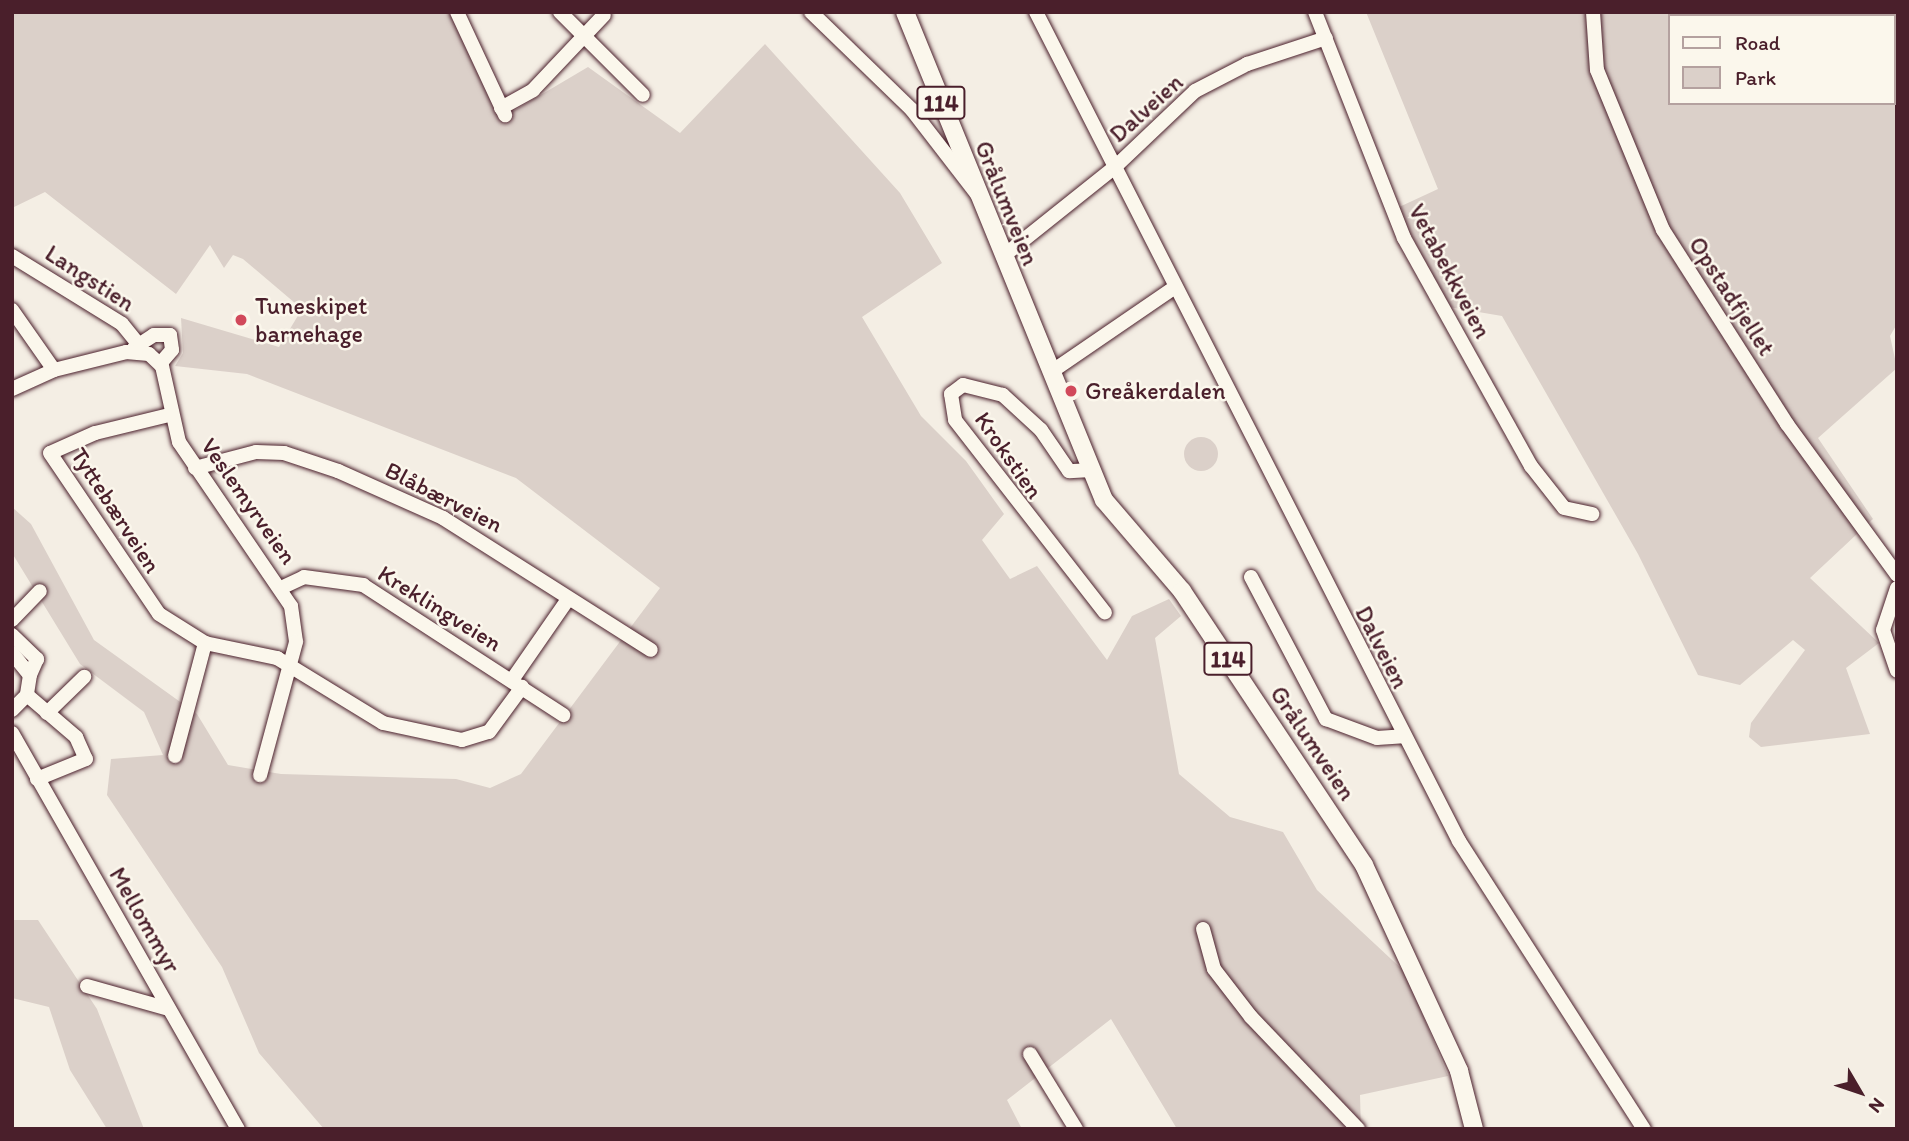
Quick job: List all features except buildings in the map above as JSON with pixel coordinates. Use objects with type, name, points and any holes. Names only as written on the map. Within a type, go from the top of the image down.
[{"type":"main road","name":"Grålumveien","points":[[905,12],[1091,470],[1116,517],[1182,591],[1364,865],[1440,1025],[1474,1129]]},
{"type":"street","points":[[457,12],[503,112],[533,90],[604,15]]},
{"type":"street","points":[[560,12],[643,95]]},
{"type":"street","points":[[811,12],[912,110],[977,194]]},
{"type":"street","name":"Dalveien","points":[[1036,12],[1115,167],[1172,289],[1458,841],[1644,1129]]},
{"type":"street","name":"Vetabekkveien","points":[[1315,12],[1404,238],[1466,352],[1553,497],[1574,513],[1592,514]]},
{"type":"street","name":"Opstadfjellet","points":[[1593,12],[1597,70],[1663,230],[1787,424],[1897,575]]},
{"type":"street","name":"Dalveien","points":[[1011,250],[1115,167],[1195,91],[1247,64],[1326,38]]},
{"type":"street","name":"Langstien","points":[[12,256],[122,324],[132,348]]},
{"type":"street","points":[[1051,372],[1172,289]]},
{"type":"street","points":[[12,310],[54,370]]},
{"type":"street","points":[[12,389],[54,370],[132,348],[154,335],[170,335],[172,350],[160,363],[149,354],[132,348]]},
{"type":"street","name":"Veslemyrveien","points":[[160,363],[169,415],[195,468],[283,587],[295,625],[290,665]]},
{"type":"street","name":"Krokstien","points":[[1091,470],[1069,471],[1041,430],[1003,396],[963,385],[951,394],[955,420],[1105,613]]},
{"type":"street","name":"Tyttebærveien","points":[[169,415],[96,433],[50,453],[159,614],[205,643],[290,665],[383,723],[462,740],[489,733],[568,599]]},
{"type":"street","name":"Blåbærveien","points":[[195,468],[256,452],[284,453],[338,471],[443,518],[651,650]]},
{"type":"street","points":[[1251,576],[1326,719],[1377,738],[1403,736]]},
{"type":"street","name":"Kreklingveien","points":[[283,587],[304,577],[363,585],[563,715]]},
{"type":"street","points":[[1897,588],[1883,630],[1897,671]]},
{"type":"street","points":[[12,620],[40,591]]},
{"type":"street","points":[[12,635],[37,659],[30,675],[27,695],[12,710]]},
{"type":"street","points":[[175,756],[205,643]]},
{"type":"street","points":[[12,653],[30,675]]},
{"type":"street","points":[[260,775],[290,665]]},
{"type":"street","points":[[47,713],[84,677]]},
{"type":"street","points":[[27,695],[76,737],[86,759],[37,779]]},
{"type":"street","name":"Mellommyr","points":[[12,733],[238,1129]]},
{"type":"street","points":[[1203,929],[1214,969],[1251,1017],[1358,1129]]},
{"type":"street","points":[[87,986],[169,1009]]},
{"type":"street","points":[[1030,1054],[1076,1129]]},
{"type":"green space","points":[[12,12],[457,12],[505,116],[588,67],[680,133],[765,44],[900,193],[942,263],[862,317],[921,416],[966,461],[1004,514],[982,540],[1010,579],[1037,566],[1107,660],[1132,616],[1169,599],[1181,616],[1155,638],[1179,774],[1230,817],[1283,832],[1317,890],[1405,972],[1448,1076],[1360,1095],[1361,1129],[1177,1129],[1111,1019],[1007,1100],[1022,1129],[324,1129],[259,1053],[222,967],[107,795],[111,759],[163,755],[144,712],[80,664],[12,553],[12,507],[31,524],[94,640],[197,714],[228,765],[281,774],[456,779],[490,788],[521,774],[660,588],[516,478],[247,374],[175,366],[183,353],[181,318],[279,347],[302,309],[243,259],[233,255],[224,268],[210,245],[176,294],[45,192],[12,208]]},
{"type":"green space","points":[[1366,12],[1897,12],[1897,324],[1890,336],[1897,368],[1818,438],[1873,519],[1810,578],[1879,643],[1846,668],[1870,734],[1761,747],[1749,737],[1751,723],[1805,650],[1793,640],[1740,685],[1698,675],[1638,554],[1502,316],[1449,307],[1397,208],[1438,189]]},
{"type":"green space","points":[[1201,437],[1213,442],[1218,454],[1213,466],[1201,471],[1189,466],[1184,454],[1189,442]]},
{"type":"green space","points":[[12,920],[38,920],[97,1009],[144,1129],[107,1129],[70,1070],[49,1007],[12,998]]},
{"type":"place","name":"Tuneskipet barnehage","points":[[241,320]]},
{"type":"place","name":"Greåkerdalen","points":[[1071,391]]}]
